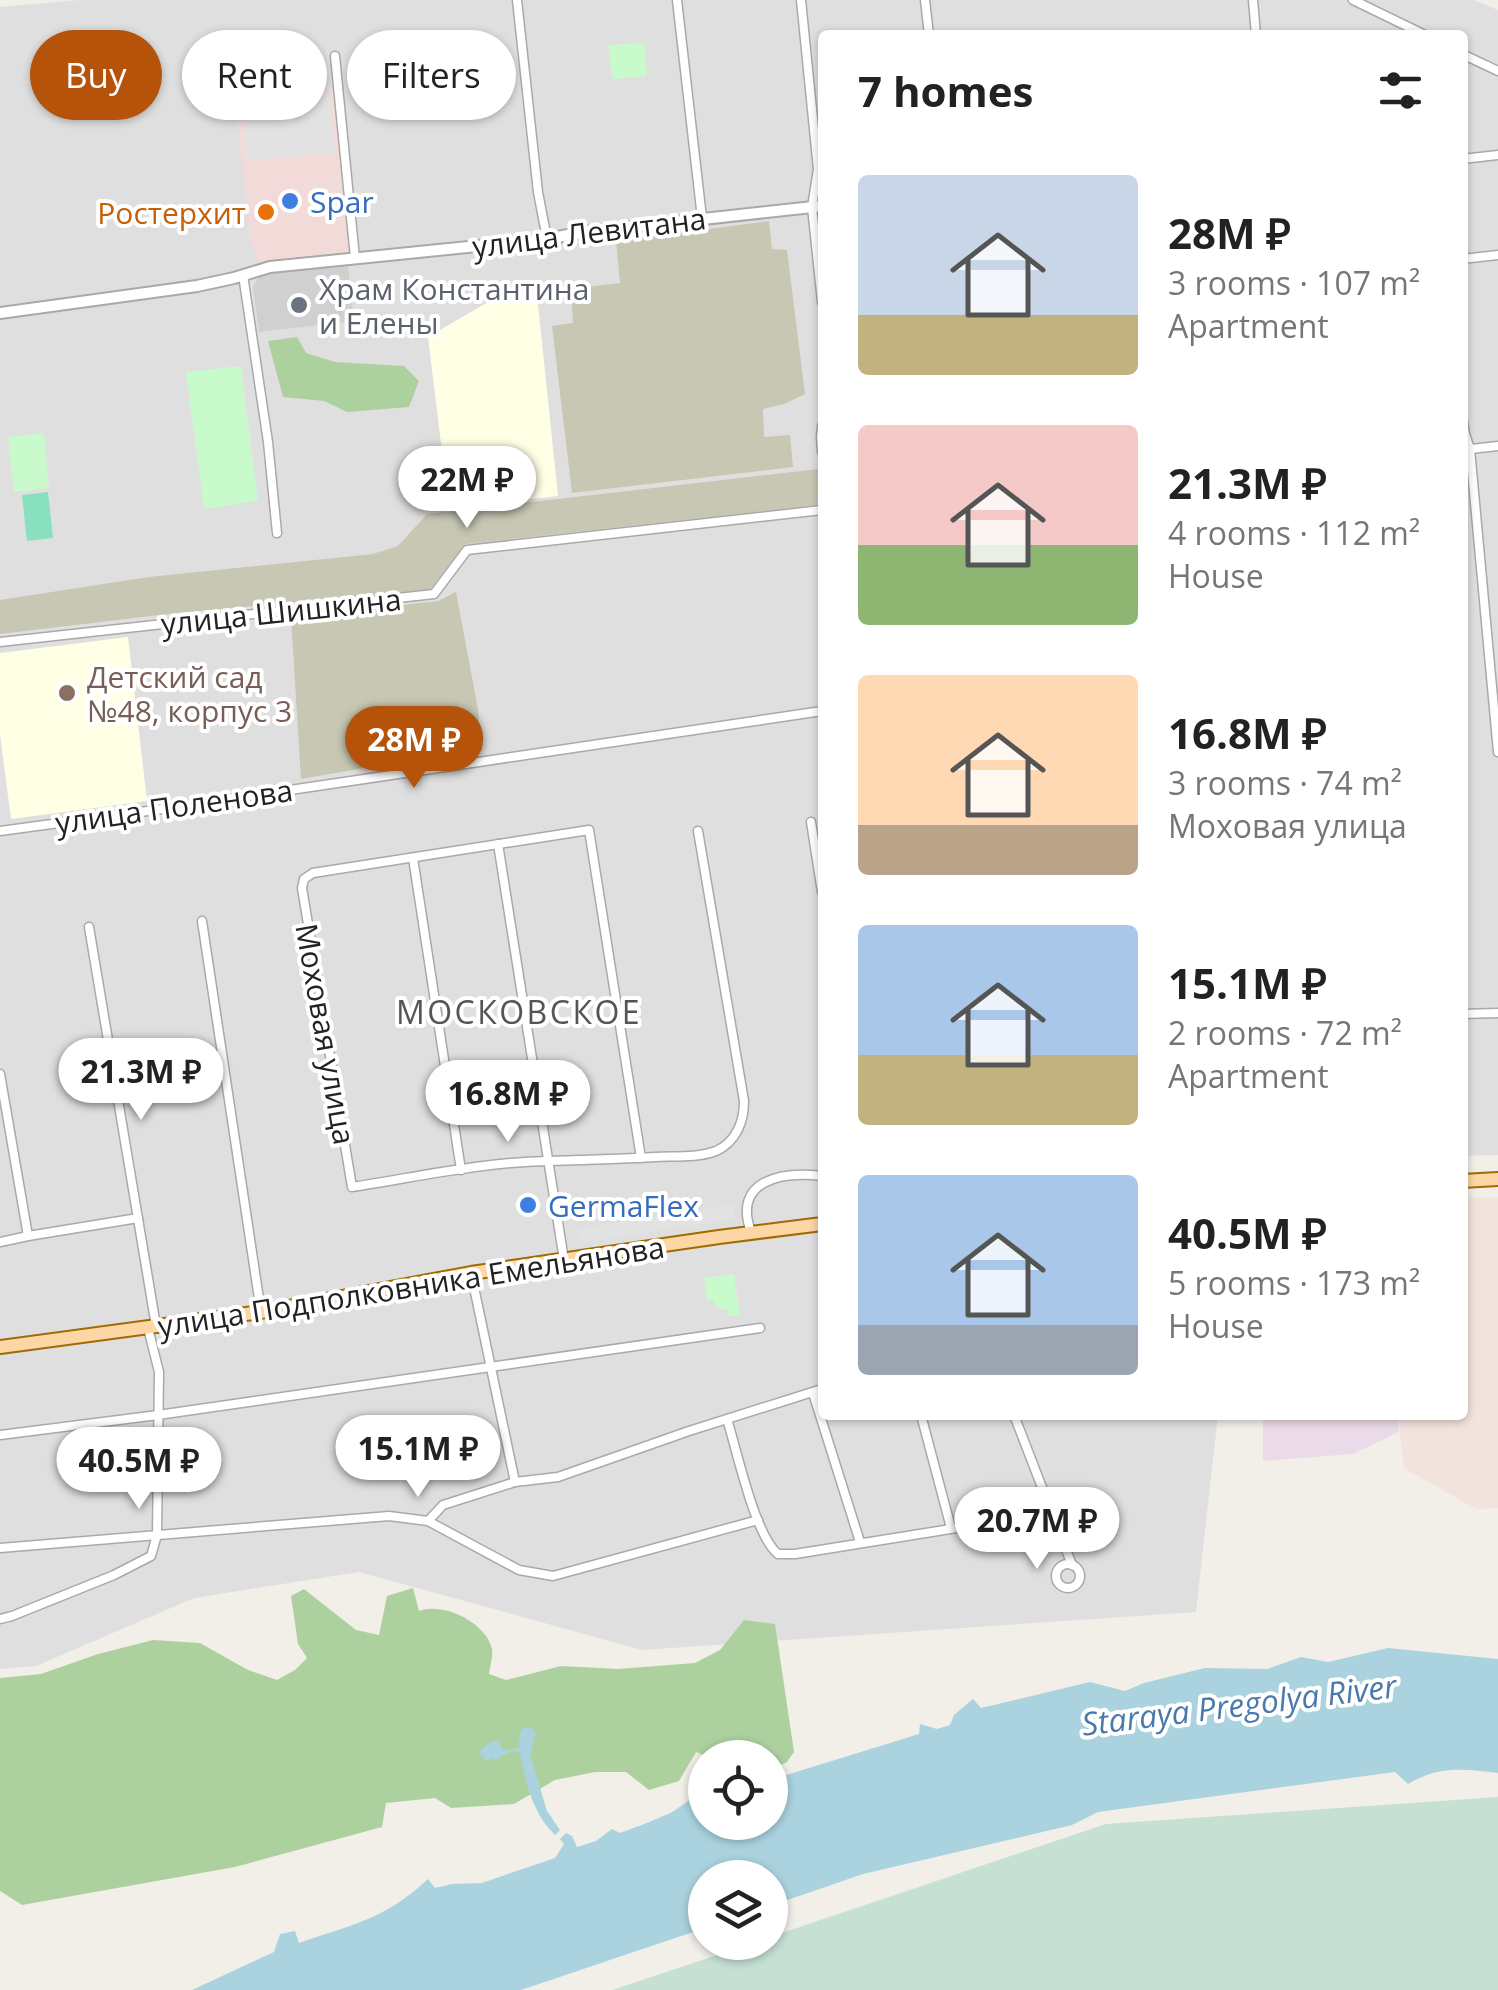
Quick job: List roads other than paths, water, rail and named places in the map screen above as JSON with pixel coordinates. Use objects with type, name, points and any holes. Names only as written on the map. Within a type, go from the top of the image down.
[{"type":"main road","points":[[1468,1181],[1498,1179]]},
{"type":"main road","name":"улица Подполковника Емельянова","points":[[0,1347],[261,1312],[471,1274],[818,1224]]},
{"type":"street","points":[[516,0],[547,239]]},
{"type":"street","points":[[677,0],[702,218]]},
{"type":"street","points":[[801,0],[818,169],[817,206]]},
{"type":"street","points":[[925,0],[928,30]]},
{"type":"street","points":[[1252,0],[1255,30]]},
{"type":"street","points":[[1353,0],[1414,30]]},
{"type":"street","points":[[334,56],[355,258]]},
{"type":"street","points":[[1468,57],[1498,71]]},
{"type":"street","points":[[1468,158],[1498,155]]},
{"type":"street","name":"улица Левитана","points":[[0,313],[197,286],[270,267],[817,206]]},
{"type":"street","points":[[1468,258],[1498,255]]},
{"type":"street","points":[[243,275],[266,426],[276,533]]},
{"type":"street","points":[[1468,450],[1498,446]]},
{"type":"street","points":[[1468,469],[1498,752]]},
{"type":"street","name":"улица Шишкина","points":[[0,642],[434,594],[467,550],[818,510]]},
{"type":"street","name":"улица Поленова","points":[[0,831],[818,712]]},
{"type":"street","points":[[810,822],[818,869]]},
{"type":"street","name":"Моховая улица","points":[[642,1158],[589,830],[313,872],[304,879],[302,888],[352,1186],[548,1161],[582,1162],[700,1155],[720,1150],[734,1138],[744,1118],[744,1102],[698,831]]},
{"type":"street","points":[[498,844],[564,1260]]},
{"type":"street","points":[[413,858],[461,1170]]},
{"type":"street","points":[[202,922],[261,1312]]},
{"type":"street","points":[[0,1619],[114,1575],[151,1556],[157,1535],[159,1372],[138,1218],[89,927]]},
{"type":"street","points":[[1468,1014],[1498,1013]]},
{"type":"street","points":[[0,1074],[28,1236]]},
{"type":"street","points":[[751,1232],[746,1208],[750,1193],[761,1183],[806,1174],[818,1176]]},
{"type":"street","points":[[0,1242],[138,1218]]},
{"type":"street","points":[[471,1274],[515,1482]]},
{"type":"street","points":[[0,1435],[760,1328]]},
{"type":"street","points":[[428,1521],[443,1505],[515,1482],[558,1478],[818,1391]]},
{"type":"street","points":[[728,1419],[758,1520],[768,1547],[778,1554],[1019,1518],[1050,1508]]},
{"type":"street","points":[[826,1420],[860,1542]]},
{"type":"street","points":[[922,1420],[952,1528]]},
{"type":"street","points":[[1016,1420],[1072,1564]]},
{"type":"street","points":[[0,1548],[389,1516],[428,1521],[519,1570],[554,1576],[758,1520]]},
{"type":"water","name":"Staraya Pregolya River","points":[[1388,1648],[1498,1659],[1498,1773],[1441,1771],[1408,1784],[1395,1772],[1098,1812],[1072,1825],[863,1874],[788,1900],[788,1860],[688,1860],[688,1934],[521,1990],[192,1990],[274,1952],[280,1934],[295,1931],[299,1943],[382,1912],[428,1879],[435,1888],[482,1883],[555,1858],[564,1844],[560,1839],[566,1833],[577,1847],[596,1841],[612,1829],[620,1833],[656,1819],[688,1801],[688,1840],[788,1840],[788,1774],[919,1734],[920,1724],[937,1729],[950,1725],[954,1715],[973,1699],[981,1708],[1090,1682],[1125,1691],[1205,1668],[1267,1669],[1301,1657],[1328,1662]]},
{"type":"water","points":[[530,1727],[536,1733],[530,1755],[547,1811],[560,1830],[555,1835],[527,1786],[520,1753],[510,1752],[487,1761],[479,1753],[495,1741],[503,1750],[520,1748],[523,1728]]},
{"type":"place","name":"Spar","points":[[290,201]]},
{"type":"place","name":"Ростерхит","points":[[266,212]]},
{"type":"place","name":"Храм Константина и Елены","points":[[299,305]]},
{"type":"place","name":"Детский сад №48, корпус 3","points":[[67,693]]},
{"type":"place","name":"GermaFlex","points":[[528,1205]]},
{"type":"district","name":"МОСКОВСКОЕ","points":[[519,1011]]}]
